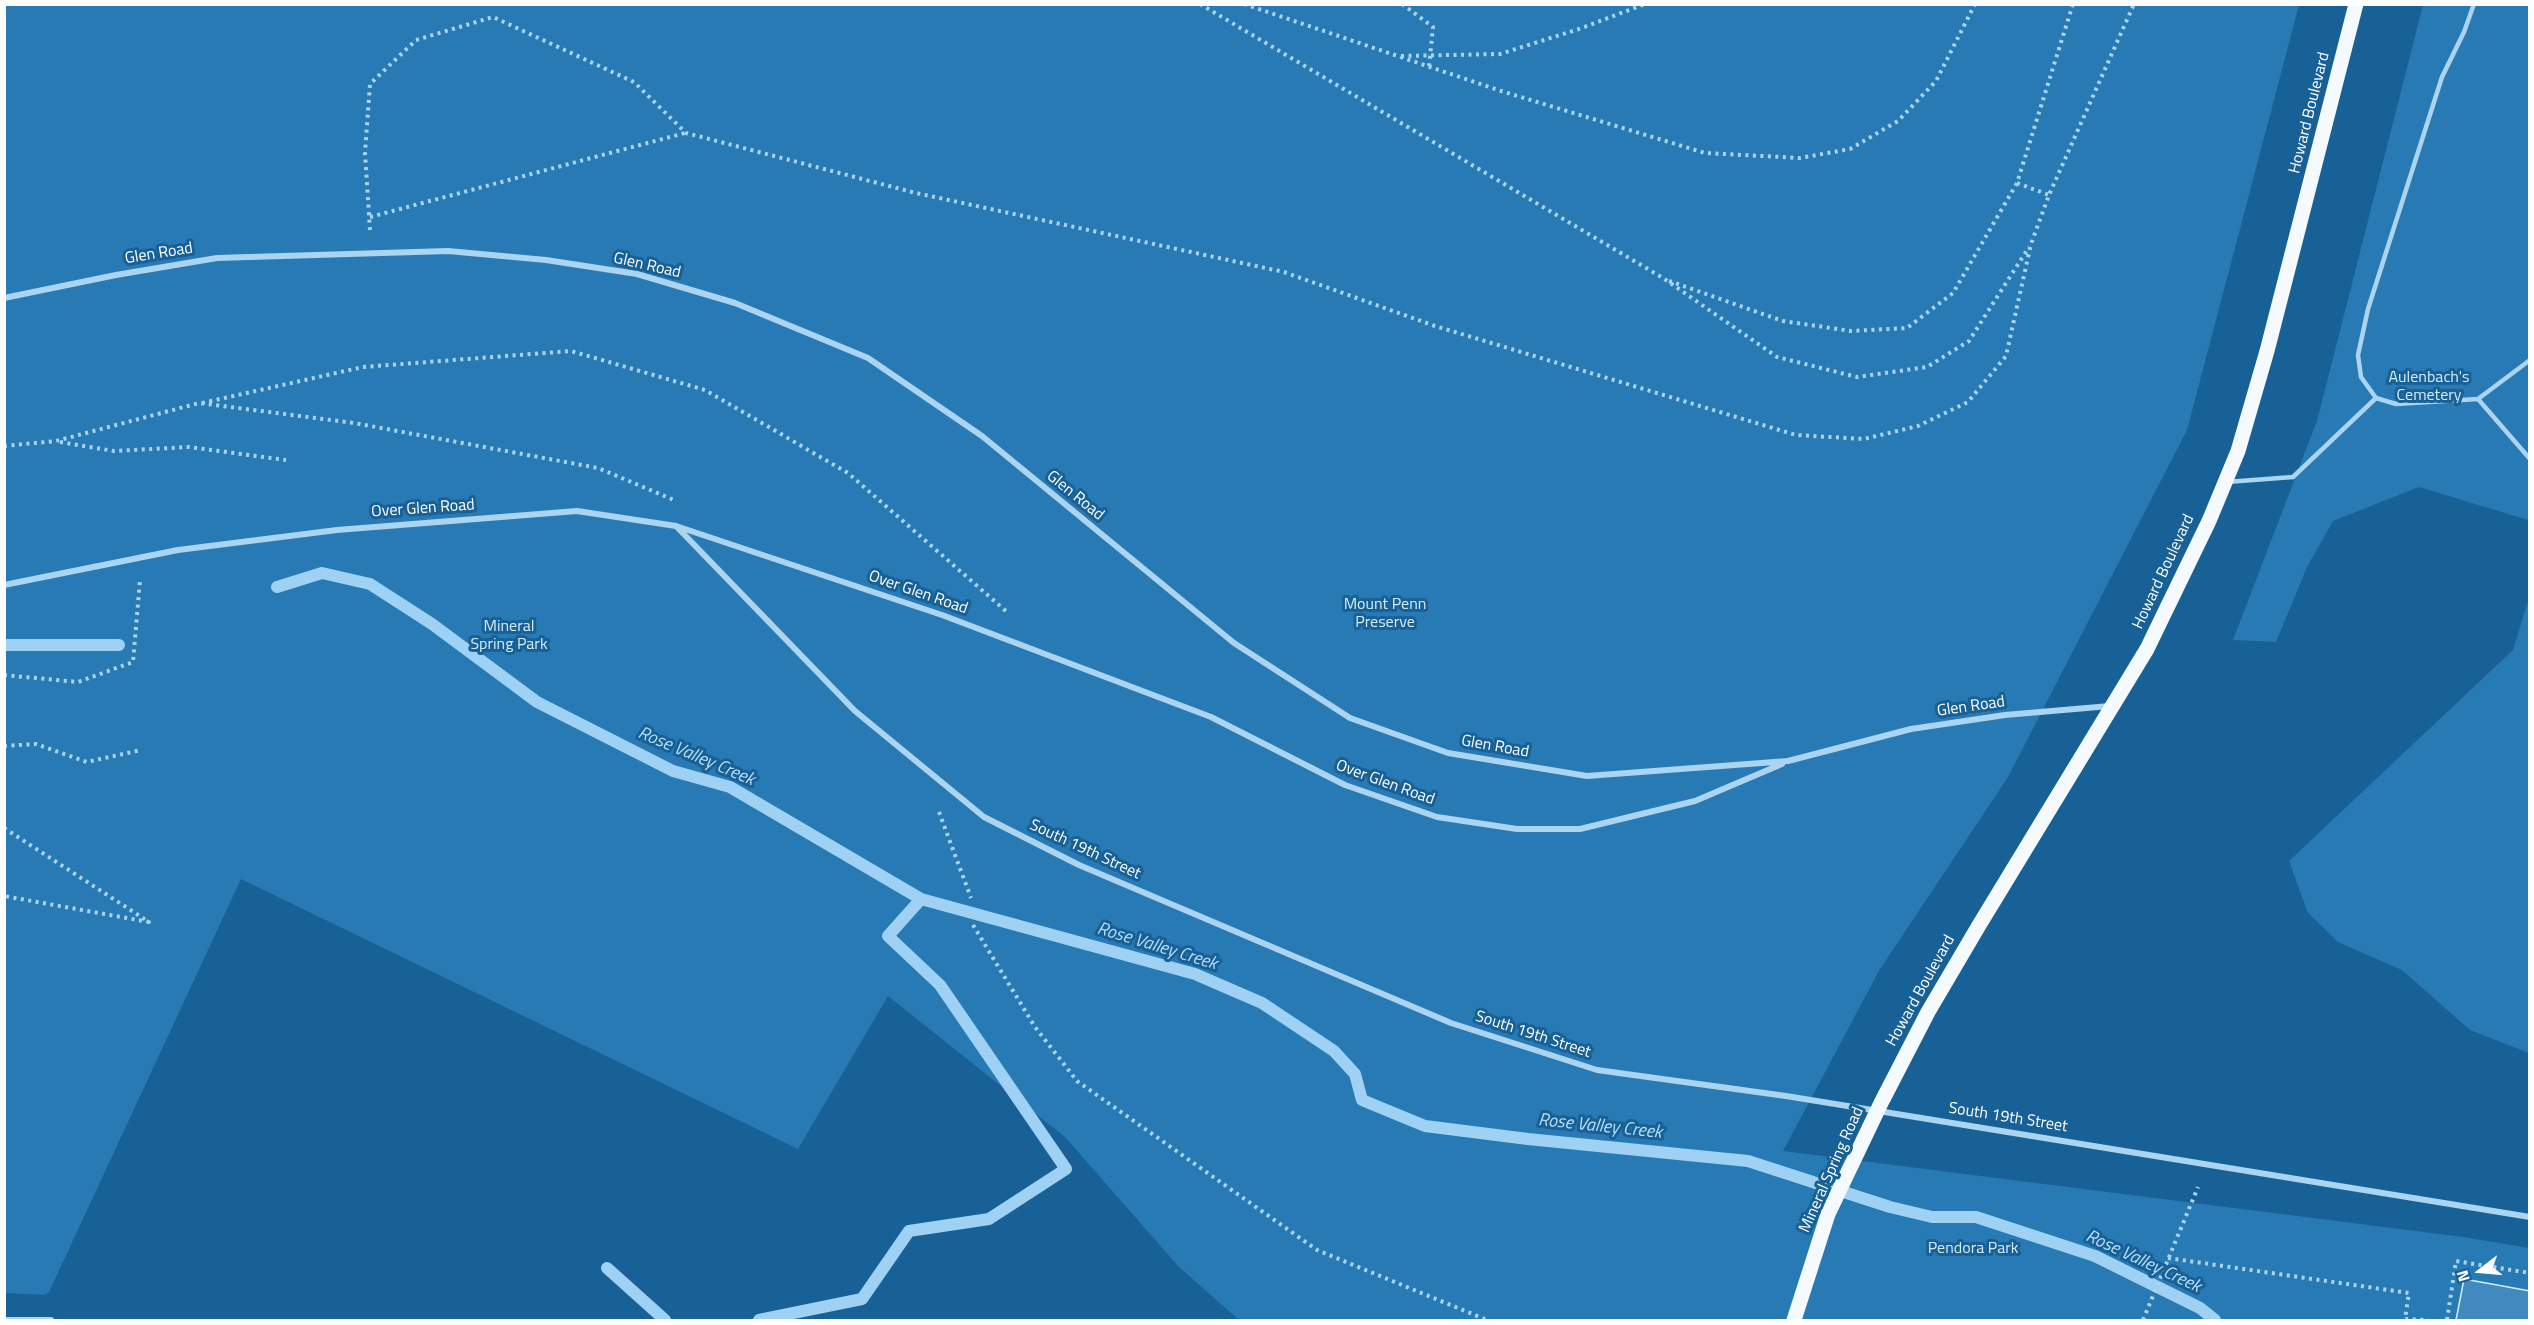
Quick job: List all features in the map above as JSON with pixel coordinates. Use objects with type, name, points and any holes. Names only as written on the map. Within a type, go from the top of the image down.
[{"type":"main road","name":"Howard Boulevard","points":[[1881,1102],[1928,1012],[2147,649],[2238,451],[2267,351],[2356,4]]},
{"type":"main road","name":"Mineral Spring Road","points":[[1794,1320],[1828,1214],[1881,1102]]},
{"type":"street","name":"Glen Road","points":[[4,298],[116,274],[217,258],[370,251],[448,251],[546,260],[637,274],[735,303],[868,358],[982,436],[1234,643],[1350,718],[1448,753],[1587,776],[1788,761],[1911,729],[2005,715],[2114,705]]},
{"type":"street","name":"Over Glen Road","points":[[4,585],[178,550],[337,530],[576,511],[676,526],[942,615],[1211,717],[1345,785],[1437,817],[1517,829],[1580,829],[1695,801],[1788,761]]},
{"type":"street","name":"South 19th Street","points":[[676,526],[855,711],[984,817],[1079,865],[1451,1023],[1597,1070],[1786,1096],[2529,1217]]},
{"type":"street","points":[[4,1320],[51,1320]]},
{"type":"lane","points":[[2474,4],[2464,32],[2442,77],[2368,309],[2358,355],[2361,377],[2376,398],[2396,404],[2478,399],[2529,360]]},
{"type":"lane","points":[[2224,483],[2293,477],[2376,398]]},
{"type":"lane","points":[[2478,399],[2529,459]]},
{"type":"path","points":[[1200,4],[1663,278],[1777,357],[1857,377],[1927,367],[1969,341],[2031,244]]},
{"type":"path","points":[[1244,4],[1397,56],[1705,153],[1800,158],[1850,149],[1898,121],[1936,81],[1975,4]]},
{"type":"path","points":[[1402,4],[1433,27],[1429,67]]},
{"type":"path","points":[[1397,56],[1500,54],[1579,29],[1645,4]]},
{"type":"path","points":[[1663,278],[1783,321],[1851,331],[1907,328],[1953,293],[2017,183],[2073,4]]},
{"type":"path","points":[[370,217],[686,133],[916,193],[1284,272],[1435,326],[1796,435],[1864,440],[1918,426],[1968,402],[2006,356],[2031,244],[2049,195],[2134,4]]},
{"type":"path","points":[[370,251],[365,153],[370,84],[416,40],[493,17],[634,82],[686,133]]},
{"type":"path","points":[[2017,183],[2049,195]]},
{"type":"path","points":[[4,446],[56,441],[199,404],[363,367],[571,351],[705,390],[848,473],[1008,613]]},
{"type":"path","points":[[199,404],[354,423],[598,468],[675,500]]},
{"type":"path","points":[[56,441],[114,451],[189,447],[286,460]]},
{"type":"path","points":[[4,675],[78,682],[133,662],[141,558]]},
{"type":"path","points":[[4,746],[36,744],[87,762],[141,750]]},
{"type":"path","points":[[939,810],[971,898]]},
{"type":"path","points":[[4,828],[149,922],[4,896]]},
{"type":"path","points":[[974,925],[1035,1027],[1077,1081],[1317,1250],[1487,1320]]},
{"type":"path","points":[[2143,1320],[2207,1164]]},
{"type":"path","points":[[2169,1258],[2409,1293],[2405,1319],[2428,1320]]},
{"type":"path","points":[[2447,1320],[2456,1261],[2529,1273]]},
{"type":"green space","name":"Mount Penn Preserve","points":[[5,5],[2299,5],[2187,430],[2008,777],[1880,969],[1783,1151],[2463,1237],[2529,1248],[2529,1320],[1239,1320],[1179,1267],[1065,1137],[888,996],[798,1149],[241,879],[49,1292],[45,1295],[5,1293]]},
{"type":"green space","name":"Aulenbach's Cemetery","points":[[2423,5],[2529,5],[2529,553],[2528,520],[2419,487],[2333,521],[2307,567],[2276,642],[2233,640],[2317,421]]},
{"type":"green space","points":[[2529,598],[2529,1053],[2470,1030],[2402,970],[2338,942],[2308,913],[2289,861],[2513,650]]},
{"type":"building","points":[[2464,1279],[2530,1291],[2530,1320],[2456,1320]]},
{"type":"waterway","name":"Rose Valley Creek","points":[[277,587],[322,573],[370,584],[432,624],[537,702],[673,771],[730,787],[921,899],[1195,974],[1262,1003],[1334,1051],[1355,1074],[1362,1100],[1425,1126],[1528,1139],[1748,1161],[1890,1207],[1932,1217],[1976,1217],[2095,1256],[2200,1308],[2215,1320]]},
{"type":"waterway","name":"Rose Valley Creek","points":[[4,645],[119,645]]},
{"type":"waterway","points":[[759,1320],[862,1299],[909,1231],[989,1219],[1066,1169],[940,985],[888,936],[921,899]]},
{"type":"waterway","points":[[607,1268],[665,1320]]},
{"type":"park label","name":"Mineral Spring Park","points":[[509,636]]},
{"type":"park label","name":"Pendora Park","points":[[1973,1249]]}]
